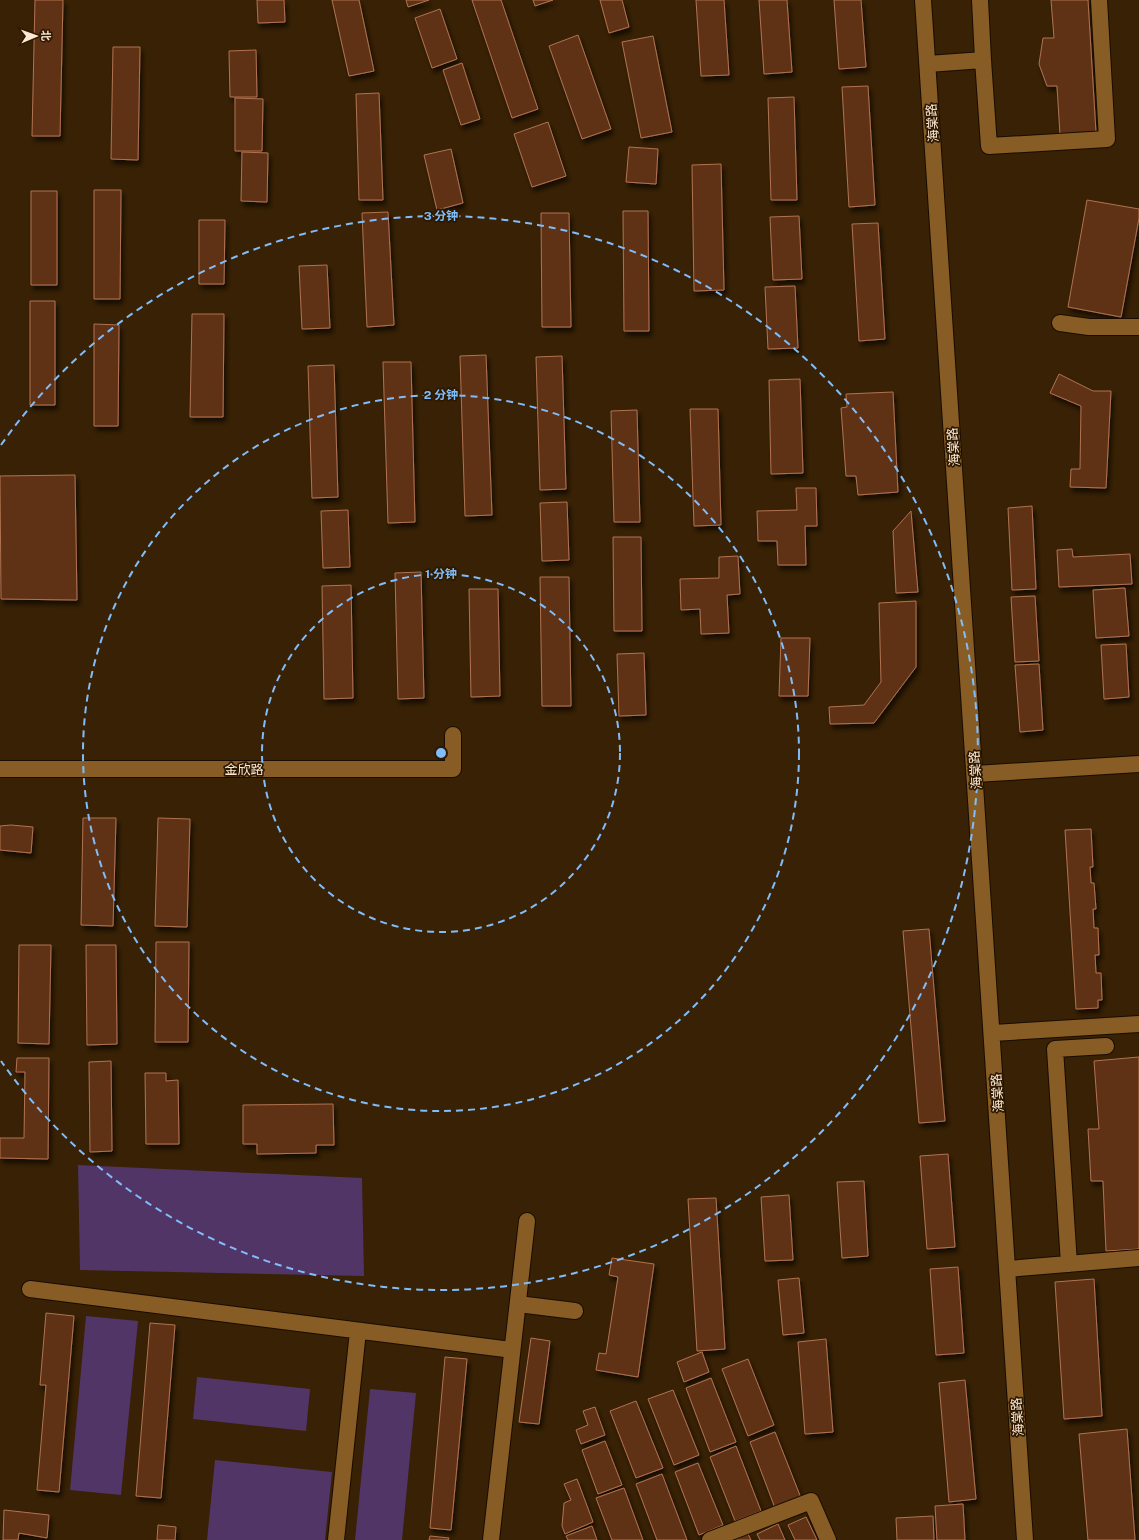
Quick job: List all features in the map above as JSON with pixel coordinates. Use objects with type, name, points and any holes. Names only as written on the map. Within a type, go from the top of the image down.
[{"type":"street","name":"海棠路","points":[[923,0],[993,1033],[1025,1540]]},
{"type":"street","points":[[980,0],[989,146],[1107,139],[1099,0]]},
{"type":"street","points":[[928,64],[983,60]]},
{"type":"street","points":[[1060,323],[1089,327],[1139,327]]},
{"type":"street","name":"金欣路","points":[[0,769],[453,769],[453,735]]},
{"type":"street","points":[[975,774],[1139,764]]},
{"type":"street","points":[[993,1033],[1139,1024]]},
{"type":"street","points":[[1069,1264],[1055,1049],[1106,1046]]},
{"type":"street","points":[[491,1540],[527,1221]]},
{"type":"street","points":[[1008,1269],[1139,1258]]},
{"type":"street","points":[[30,1290],[512,1350]]},
{"type":"street","points":[[518,1304],[575,1311]]},
{"type":"street","points":[[336,1540],[358,1331]]},
{"type":"street","points":[[710,1540],[811,1501],[828,1540]]},
{"type":"shaded area","points":[[78,1165],[362,1178],[364,1276],[80,1270]]},
{"type":"shaded area","points":[[86,1316],[138,1321],[121,1495],[70,1490]]},
{"type":"shaded area","points":[[197,1377],[310,1389],[306,1431],[193,1419]]},
{"type":"shaded area","points":[[370,1389],[416,1393],[402,1540],[355,1540]]},
{"type":"shaded area","points":[[215,1460],[332,1472],[325,1540],[207,1540]]},
{"type":"building","points":[[35,0],[63,0],[60,136],[32,136]]},
{"type":"building","points":[[257,0],[284,0],[285,22],[258,23]]},
{"type":"building","points":[[332,0],[359,0],[374,71],[349,76]]},
{"type":"building","points":[[406,0],[429,0],[408,7]]},
{"type":"building","points":[[472,0],[501,0],[538,109],[512,118]]},
{"type":"building","points":[[533,0],[553,0],[535,6]]},
{"type":"building","points":[[600,0],[622,0],[629,27],[609,33]]},
{"type":"building","points":[[696,0],[724,0],[729,75],[701,76]]},
{"type":"building","points":[[759,0],[787,0],[792,72],[764,74]]},
{"type":"building","points":[[834,0],[861,0],[866,67],[839,69]]},
{"type":"building","points":[[1051,0],[1088,0],[1096,133],[1060,135],[1057,86],[1047,86],[1039,64],[1043,38],[1054,38]]},
{"type":"building","points":[[440,9],[457,59],[432,68],[415,18]]},
{"type":"building","points":[[578,35],[611,129],[582,139],[549,46]]},
{"type":"building","points":[[653,36],[672,132],[641,138],[622,42]]},
{"type":"building","points":[[113,47],[140,47],[138,160],[111,159]]},
{"type":"building","points":[[256,50],[257,97],[230,97],[229,51]]},
{"type":"building","points":[[462,63],[480,119],[461,125],[443,70]]},
{"type":"building","points":[[868,86],[875,205],[849,207],[842,87]]},
{"type":"building","points":[[379,93],[383,200],[359,200],[356,94]]},
{"type":"building","points":[[794,97],[797,200],[771,200],[768,98]]},
{"type":"building","points":[[235,98],[263,99],[262,151],[235,151]]},
{"type":"building","points":[[548,122],[566,176],[532,187],[514,134]]},
{"type":"building","points":[[629,147],[658,149],[656,184],[626,182]]},
{"type":"building","points":[[451,149],[463,203],[437,210],[424,155]]},
{"type":"building","points":[[242,152],[268,153],[267,202],[241,201]]},
{"type":"building","points":[[721,164],[724,290],[694,291],[692,165]]},
{"type":"building","points":[[94,190],[121,190],[120,299],[94,299]]},
{"type":"building","points":[[31,191],[57,191],[57,285],[31,285]]},
{"type":"building","points":[[1087,200],[1139,209],[1139,218],[1121,317],[1068,307]]},
{"type":"building","points":[[623,211],[648,211],[649,331],[624,331]]},
{"type":"building","points":[[388,212],[394,325],[367,327],[362,213]]},
{"type":"building","points":[[541,213],[569,213],[571,327],[542,327]]},
{"type":"building","points":[[799,216],[802,279],[773,280],[770,217]]},
{"type":"building","points":[[199,220],[225,220],[224,284],[199,284]]},
{"type":"building","points":[[878,223],[885,339],[859,341],[852,224]]},
{"type":"building","points":[[327,265],[330,328],[302,329],[299,266]]},
{"type":"building","points":[[795,286],[798,348],[768,349],[765,287]]},
{"type":"building","points":[[30,301],[55,301],[55,405],[30,405]]},
{"type":"building","points":[[192,314],[224,314],[223,417],[190,417]]},
{"type":"building","points":[[94,324],[119,325],[118,426],[94,426]]},
{"type":"building","points":[[486,355],[492,515],[465,516],[460,356]]},
{"type":"building","points":[[562,356],[566,489],[540,490],[536,357]]},
{"type":"building","points":[[383,362],[411,362],[415,522],[388,523]]},
{"type":"building","points":[[334,365],[338,497],[312,498],[308,366]]},
{"type":"building","points":[[1059,374],[1093,391],[1111,391],[1106,488],[1070,487],[1071,469],[1080,469],[1081,406],[1050,393]]},
{"type":"building","points":[[800,379],[803,473],[771,474],[769,380]]},
{"type":"building","points":[[893,392],[898,492],[858,495],[856,476],[846,476],[841,408],[847,407],[846,394]]},
{"type":"building","points":[[690,409],[718,409],[721,525],[694,526]]},
{"type":"building","points":[[637,410],[640,522],[614,522],[611,411]]},
{"type":"building","points":[[75,475],[77,600],[1,599],[0,476]]},
{"type":"building","points":[[796,488],[816,488],[817,526],[805,526],[806,565],[778,565],[777,541],[758,541],[757,511],[797,510]]},
{"type":"building","points":[[567,502],[569,560],[542,561],[540,503]]},
{"type":"building","points":[[1032,506],[1036,589],[1012,590],[1008,508]]},
{"type":"building","points":[[348,510],[350,567],[323,568],[321,511]]},
{"type":"building","points":[[911,511],[918,592],[896,593],[893,531]]},
{"type":"building","points":[[613,537],[641,537],[642,631],[614,631]]},
{"type":"building","points":[[1072,549],[1073,557],[1130,554],[1132,584],[1059,587],[1057,550]]},
{"type":"building","points":[[738,556],[740,594],[727,595],[729,633],[701,634],[700,609],[681,610],[680,579],[719,578],[719,557]]},
{"type":"building","points":[[421,572],[424,698],[398,699],[395,573]]},
{"type":"building","points":[[540,577],[569,577],[571,706],[542,706]]},
{"type":"building","points":[[351,585],[353,698],[324,699],[322,586]]},
{"type":"building","points":[[1125,588],[1129,636],[1096,638],[1093,590]]},
{"type":"building","points":[[469,589],[498,589],[500,696],[471,697]]},
{"type":"building","points":[[1035,596],[1039,661],[1015,662],[1011,597]]},
{"type":"building","points":[[916,601],[916,667],[874,723],[830,724],[829,707],[864,705],[881,682],[879,603]]},
{"type":"building","points":[[781,638],[810,638],[808,696],[779,696]]},
{"type":"building","points":[[1126,644],[1129,697],[1104,699],[1101,645]]},
{"type":"building","points":[[644,653],[646,715],[619,716],[617,654]]},
{"type":"building","points":[[1039,664],[1043,730],[1020,732],[1015,665]]},
{"type":"building","points":[[83,818],[116,818],[113,926],[81,925]]},
{"type":"building","points":[[158,818],[190,819],[187,927],[155,926]]},
{"type":"building","points":[[11,825],[33,827],[31,853],[0,850],[0,826]]},
{"type":"building","points":[[1091,829],[1093,867],[1090,867],[1091,883],[1094,883],[1096,909],[1093,909],[1094,928],[1098,928],[1099,955],[1095,955],[1096,973],[1101,973],[1102,1000],[1098,1000],[1098,1008],[1076,1009],[1065,830]]},
{"type":"building","points":[[929,929],[945,1121],[919,1123],[903,931]]},
{"type":"building","points":[[156,942],[189,942],[188,1042],[155,1042]]},
{"type":"building","points":[[19,945],[51,945],[49,1044],[18,1043]]},
{"type":"building","points":[[86,945],[116,945],[117,1044],[87,1045]]},
{"type":"building","points":[[1139,1057],[1139,1249],[1106,1251],[1103,1181],[1091,1181],[1088,1129],[1099,1129],[1094,1061]]},
{"type":"building","points":[[17,1058],[49,1058],[48,1159],[0,1158],[0,1138],[24,1138],[25,1072],[16,1072]]},
{"type":"building","points":[[111,1061],[112,1151],[90,1152],[89,1062]]},
{"type":"building","points":[[145,1073],[166,1073],[166,1081],[178,1080],[179,1144],[146,1144]]},
{"type":"building","points":[[333,1104],[334,1145],[316,1145],[316,1153],[257,1154],[257,1144],[243,1144],[243,1105]]},
{"type":"building","points":[[948,1154],[955,1247],[927,1249],[920,1156]]},
{"type":"building","points":[[864,1181],[868,1256],[842,1258],[837,1182]]},
{"type":"building","points":[[789,1195],[793,1260],[765,1261],[761,1197]]},
{"type":"building","points":[[716,1198],[725,1349],[697,1351],[688,1199]]},
{"type":"building","points":[[612,1258],[654,1264],[638,1377],[596,1370],[599,1353],[606,1354],[618,1277],[609,1275]]},
{"type":"building","points":[[958,1267],[964,1353],[936,1355],[930,1269]]},
{"type":"building","points":[[799,1278],[804,1333],[783,1335],[778,1280]]},
{"type":"building","points":[[1094,1279],[1102,1416],[1064,1419],[1055,1282]]},
{"type":"building","points":[[46,1313],[74,1316],[59,1492],[37,1490],[46,1385],[40,1385]]},
{"type":"building","points":[[150,1323],[175,1325],[161,1498],[136,1496]]},
{"type":"building","points":[[531,1338],[550,1341],[539,1424],[519,1422]]},
{"type":"building","points":[[826,1339],[833,1432],[805,1434],[798,1342]]},
{"type":"building","points":[[702,1352],[709,1372],[684,1382],[677,1362]]},
{"type":"building","points":[[445,1357],[467,1359],[451,1530],[430,1528]]},
{"type":"building","points":[[748,1359],[774,1425],[748,1436],[722,1369]]},
{"type":"building","points":[[711,1378],[736,1442],[710,1452],[686,1388]]},
{"type":"building","points":[[965,1380],[976,1499],[949,1502],[939,1383]]},
{"type":"building","points":[[673,1390],[699,1455],[674,1465],[648,1399]]},
{"type":"building","points":[[636,1401],[663,1468],[636,1478],[610,1411]]},
{"type":"building","points":[[595,1407],[605,1435],[581,1444],[576,1430],[588,1425],[583,1411]]},
{"type":"building","points":[[1127,1429],[1135,1540],[1088,1540],[1079,1434]]},
{"type":"building","points":[[775,1432],[801,1498],[775,1508],[750,1442]]},
{"type":"building","points":[[605,1441],[622,1485],[598,1494],[582,1450]]},
{"type":"building","points":[[736,1446],[761,1511],[735,1521],[710,1457]]},
{"type":"building","points":[[698,1463],[723,1525],[699,1535],[675,1472]]},
{"type":"building","points":[[662,1474],[687,1540],[657,1540],[636,1484]]},
{"type":"building","points":[[577,1479],[593,1522],[565,1534],[562,1526],[564,1503],[571,1500],[564,1484]]},
{"type":"building","points":[[624,1488],[643,1540],[612,1540],[596,1498]]},
{"type":"building","points":[[963,1504],[965,1540],[937,1540],[935,1506]]},
{"type":"building","points":[[4,1510],[49,1515],[47,1538],[19,1533],[18,1540],[3,1540]]},
{"type":"building","points":[[933,1516],[934,1540],[897,1540],[896,1518]]},
{"type":"building","points":[[806,1517],[817,1540],[795,1540],[788,1525]]},
{"type":"building","points":[[778,1524],[785,1540],[760,1540],[757,1534]]},
{"type":"building","points":[[158,1525],[176,1527],[175,1540],[157,1540]]},
{"type":"building","points":[[592,1526],[597,1540],[568,1540],[566,1536]]},
{"type":"building","points":[[748,1534],[751,1540],[733,1540]]},
{"type":"building","points":[[430,1536],[449,1538],[448,1540],[429,1540]]}]
